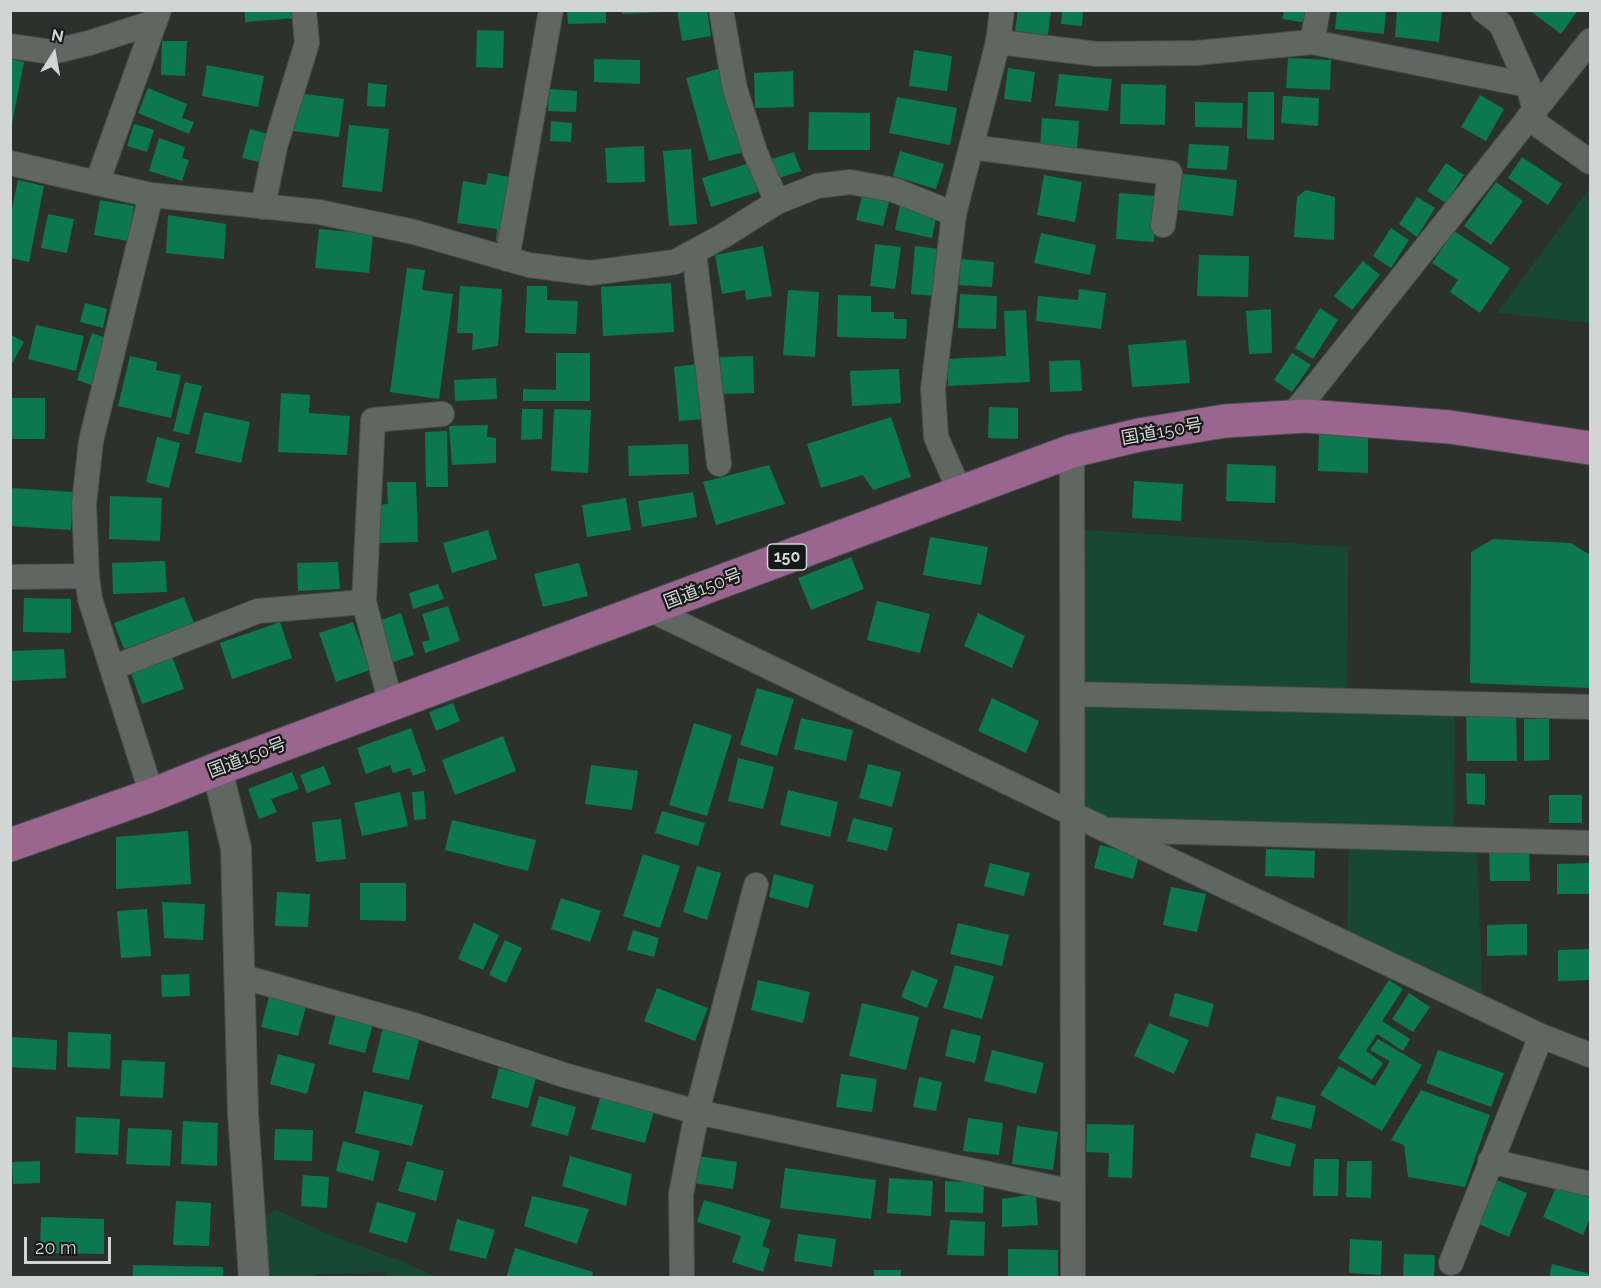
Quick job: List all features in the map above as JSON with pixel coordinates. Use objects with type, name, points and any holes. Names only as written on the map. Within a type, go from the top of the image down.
[{"type":"highway","name":"国道150号","points":[[10,845],[152,795],[216,769],[1072,451],[1139,435],[1226,421],[1306,416],[1450,427],[1590,448]]},
{"type":"street","points":[[262,207],[275,147],[307,43],[304,10]]},
{"type":"street","points":[[507,259],[551,10]]},
{"type":"street","points":[[721,10],[735,88],[755,152],[777,202]]},
{"type":"street","points":[[960,492],[936,436],[933,389],[954,214],[998,42],[1002,10]]},
{"type":"street","points":[[1312,42],[1318,10]]},
{"type":"street","points":[[1483,10],[1501,24],[1528,85],[1532,115],[1590,162]]},
{"type":"street","points":[[10,46],[52,52],[88,43],[157,16]]},
{"type":"street","points":[[97,183],[157,16]]},
{"type":"street","points":[[1291,417],[1590,40]]},
{"type":"street","points":[[998,42],[1097,54],[1196,53],[1312,42],[1528,85]]},
{"type":"street","points":[[971,147],[1170,173],[1163,225]]},
{"type":"street","points":[[10,163],[151,195],[319,212],[403,230],[529,265],[590,273],[675,262],[723,236],[777,202],[817,186],[850,182],[894,190],[954,214]]},
{"type":"street","points":[[151,195],[91,441],[84,504],[90,599],[152,795]]},
{"type":"street","points":[[694,252],[718,465]]},
{"type":"street","points":[[391,704],[364,602],[373,420],[442,414]]},
{"type":"street","points":[[1072,451],[1073,1278]]},
{"type":"street","points":[[10,577],[87,576]]},
{"type":"street","points":[[112,668],[258,611],[364,602]]},
{"type":"street","points":[[649,609],[1540,1036],[1590,1055]]},
{"type":"street","points":[[1073,694],[1590,707]]},
{"type":"street","points":[[216,769],[236,848],[243,1113],[254,1278]]},
{"type":"street","points":[[1104,829],[1590,843]]},
{"type":"street","points":[[682,1278],[681,1194],[697,1112],[756,885]]},
{"type":"street","points":[[240,976],[414,1025],[564,1075],[697,1112],[1073,1192]]},
{"type":"street","points":[[1451,1263],[1540,1036]]},
{"type":"street","points":[[1490,1161],[1590,1184]]},
{"type":"green space","points":[[1590,188],[1590,323],[1497,313]]},
{"type":"green space","points":[[1072,529],[1348,547],[1347,700],[1455,703],[1453,839],[1476,840],[1483,1008],[1347,944],[1349,836],[1104,829],[1073,814]]},
{"type":"green space","points":[[277,1210],[330,1235],[437,1277],[387,1277],[384,1272],[317,1274],[316,1278],[253,1277],[250,1223]]},
{"type":"building","points":[[245,10],[295,10],[296,18],[245,22]]},
{"type":"building","points":[[567,10],[606,10],[606,23],[568,24]]},
{"type":"building","points":[[622,10],[663,10],[663,12],[622,14]]},
{"type":"building","points":[[677,10],[707,10],[711,36],[682,41]]},
{"type":"building","points":[[1018,10],[1051,10],[1048,35],[1015,31]]},
{"type":"building","points":[[1062,10],[1083,10],[1082,26],[1061,24]]},
{"type":"building","points":[[1284,10],[1310,10],[1308,23],[1282,19]]},
{"type":"building","points":[[1337,10],[1386,10],[1384,34],[1335,29]]},
{"type":"building","points":[[1397,10],[1442,10],[1439,42],[1395,37]]},
{"type":"building","points":[[1529,10],[1578,10],[1561,34]]},
{"type":"building","points":[[477,30],[504,31],[503,68],[476,67]]},
{"type":"building","points":[[162,41],[187,41],[185,76],[161,75]]},
{"type":"building","points":[[914,50],[952,56],[947,91],[909,86]]},
{"type":"building","points":[[1288,58],[1331,60],[1330,90],[1286,88]]},
{"type":"building","points":[[10,59],[24,62],[12,124],[10,124]]},
{"type":"building","points":[[594,59],[640,60],[640,84],[594,82]]},
{"type":"building","points":[[207,65],[264,76],[258,107],[202,96]]},
{"type":"building","points":[[721,68],[744,152],[709,161],[686,78]]},
{"type":"building","points":[[1008,68],[1035,72],[1031,102],[1004,99]]},
{"type":"building","points":[[793,71],[794,107],[755,108],[754,73]]},
{"type":"building","points":[[1059,74],[1112,79],[1108,111],[1055,106]]},
{"type":"building","points":[[368,83],[387,85],[385,107],[367,106]]},
{"type":"building","points":[[1121,84],[1166,85],[1165,125],[1120,124]]},
{"type":"building","points":[[148,88],[187,104],[182,118],[194,122],[189,134],[138,113]]},
{"type":"building","points":[[549,89],[577,91],[576,112],[548,111]]},
{"type":"building","points":[[1248,92],[1274,92],[1274,140],[1247,139]]},
{"type":"building","points":[[298,93],[344,99],[339,137],[293,131]]},
{"type":"building","points":[[1480,95],[1504,109],[1486,141],[1461,127]]},
{"type":"building","points":[[1283,96],[1319,98],[1318,126],[1281,123]]},
{"type":"building","points":[[897,97],[957,108],[950,145],[889,133]]},
{"type":"building","points":[[1195,102],[1243,103],[1242,128],[1195,127]]},
{"type":"building","points":[[809,112],[870,113],[870,150],[808,150]]},
{"type":"building","points":[[1042,118],[1079,121],[1077,151],[1040,148]]},
{"type":"building","points":[[551,121],[572,123],[571,142],[550,141]]},
{"type":"building","points":[[134,124],[154,130],[147,152],[127,146]]},
{"type":"building","points":[[349,125],[389,129],[382,192],[342,187]]},
{"type":"building","points":[[250,129],[271,135],[263,163],[242,158]]},
{"type":"building","points":[[159,138],[185,147],[182,158],[189,160],[182,181],[149,171]]},
{"type":"building","points":[[1189,144],[1229,146],[1227,170],[1187,168]]},
{"type":"building","points":[[644,146],[645,182],[607,183],[605,148]]},
{"type":"building","points":[[691,149],[697,224],[669,226],[663,151]]},
{"type":"building","points":[[900,151],[944,164],[936,189],[893,176]]},
{"type":"building","points":[[794,152],[801,171],[779,178],[772,159]]},
{"type":"building","points":[[1522,157],[1562,184],[1548,205],[1508,178]]},
{"type":"building","points":[[750,163],[758,192],[711,207],[702,178]]},
{"type":"building","points":[[1446,163],[1464,175],[1446,203],[1427,191]]},
{"type":"building","points":[[488,173],[515,178],[505,242],[496,241],[497,229],[457,223],[463,181],[486,185]]},
{"type":"building","points":[[1183,174],[1237,180],[1233,216],[1178,210]]},
{"type":"building","points":[[1044,175],[1082,182],[1075,222],[1037,215]]},
{"type":"building","points":[[18,180],[44,186],[29,262],[10,258],[10,217]]},
{"type":"building","points":[[1496,182],[1523,201],[1491,245],[1464,226]]},
{"type":"building","points":[[1306,190],[1335,197],[1334,240],[1294,237],[1297,197]]},
{"type":"building","points":[[1119,193],[1157,196],[1154,242],[1116,239]]},
{"type":"building","points":[[862,196],[889,202],[883,226],[856,220]]},
{"type":"building","points":[[1417,197],[1435,208],[1417,237],[1399,224]]},
{"type":"building","points":[[100,200],[134,206],[128,241],[94,235]]},
{"type":"building","points":[[900,205],[937,213],[932,238],[895,230]]},
{"type":"building","points":[[48,214],[74,219],[67,253],[41,248]]},
{"type":"building","points":[[168,215],[226,224],[224,259],[166,253]]},
{"type":"building","points":[[1391,228],[1409,240],[1391,268],[1373,256]]},
{"type":"building","points":[[319,229],[373,234],[369,273],[315,268]]},
{"type":"building","points":[[1454,231],[1510,268],[1480,313],[1450,292],[1458,280],[1432,263]]},
{"type":"building","points":[[1041,233],[1096,245],[1090,275],[1034,263]]},
{"type":"building","points":[[875,244],[901,247],[895,289],[870,286]]},
{"type":"building","points":[[763,246],[772,296],[746,300],[745,290],[722,294],[715,255]]},
{"type":"building","points":[[915,246],[940,249],[935,296],[911,294]]},
{"type":"building","points":[[1199,255],[1249,256],[1248,297],[1197,296]]},
{"type":"building","points":[[961,259],[994,262],[992,287],[959,285]]},
{"type":"building","points":[[1363,261],[1380,275],[1352,310],[1334,296]]},
{"type":"building","points":[[407,268],[425,270],[422,290],[453,294],[439,399],[390,392]]},
{"type":"building","points":[[671,283],[674,332],[603,336],[601,287]]},
{"type":"building","points":[[460,286],[502,289],[498,346],[472,350],[473,333],[457,333]]},
{"type":"building","points":[[527,286],[547,286],[547,300],[578,301],[576,334],[525,333]]},
{"type":"building","points":[[1079,289],[1106,293],[1101,329],[1036,321],[1038,296],[1078,300]]},
{"type":"building","points":[[788,290],[819,292],[815,357],[783,355]]},
{"type":"building","points":[[960,294],[997,296],[996,329],[958,328]]},
{"type":"building","points":[[838,295],[871,296],[871,312],[894,312],[894,319],[907,319],[906,339],[837,337]]},
{"type":"building","points":[[85,303],[107,309],[103,328],[80,322]]},
{"type":"building","points":[[1320,308],[1338,320],[1313,359],[1295,348]]},
{"type":"building","points":[[1271,309],[1272,353],[1249,354],[1246,311]]},
{"type":"building","points":[[1026,310],[1030,382],[948,386],[947,359],[1006,356],[1004,311]]},
{"type":"building","points":[[36,325],[84,336],[76,371],[28,359]]},
{"type":"building","points":[[92,333],[109,339],[94,386],[77,380]]},
{"type":"building","points":[[10,334],[24,342],[10,367]]},
{"type":"building","points":[[1186,340],[1190,383],[1132,387],[1128,345]]},
{"type":"building","points":[[556,353],[590,353],[590,401],[523,401],[523,389],[556,390]]},
{"type":"building","points":[[1292,353],[1311,365],[1292,392],[1274,380]]},
{"type":"building","points":[[130,356],[157,362],[156,370],[181,375],[171,418],[118,406]]},
{"type":"building","points":[[753,356],[754,393],[721,394],[720,357]]},
{"type":"building","points":[[1080,360],[1082,391],[1050,392],[1049,361]]},
{"type":"building","points":[[699,364],[705,419],[679,421],[674,367]]},
{"type":"building","points":[[899,369],[901,403],[852,406],[850,371]]},
{"type":"building","points":[[496,378],[497,399],[455,401],[454,380]]},
{"type":"building","points":[[185,382],[202,386],[189,435],[173,431]]},
{"type":"building","points":[[281,393],[310,395],[309,413],[350,416],[347,455],[278,452]]},
{"type":"building","points":[[10,398],[45,398],[45,439],[10,439]]},
{"type":"building","points":[[989,407],[1018,408],[1018,439],[988,438]]},
{"type":"building","points":[[522,409],[543,409],[542,439],[521,440]]},
{"type":"building","points":[[554,409],[591,410],[588,473],[551,471]]},
{"type":"building","points":[[204,412],[250,422],[241,463],[195,453]]},
{"type":"building","points":[[891,417],[911,477],[873,490],[863,475],[821,488],[807,444]]},
{"type":"building","points":[[488,425],[487,437],[496,438],[496,463],[452,465],[449,426]]},
{"type":"building","points":[[447,431],[448,487],[426,487],[425,432]]},
{"type":"building","points":[[1319,434],[1368,436],[1368,473],[1318,471]]},
{"type":"building","points":[[157,437],[180,443],[169,488],[146,482]]},
{"type":"building","points":[[688,444],[689,474],[629,476],[628,446]]},
{"type":"building","points":[[1227,464],[1276,466],[1275,503],[1226,501]]},
{"type":"building","points":[[769,465],[785,504],[716,525],[703,482]]},
{"type":"building","points":[[1134,481],[1183,484],[1181,521],[1132,518]]},
{"type":"building","points":[[387,482],[416,482],[418,542],[378,543],[378,505],[388,504]]},
{"type":"building","points":[[10,488],[73,492],[71,530],[10,526]]},
{"type":"building","points":[[693,492],[697,517],[642,527],[638,501]]},
{"type":"building","points":[[110,496],[162,498],[160,541],[109,539]]},
{"type":"building","points":[[626,498],[631,530],[587,537],[582,505]]},
{"type":"building","points":[[488,530],[497,559],[452,573],[443,543]]},
{"type":"building","points":[[930,537],[988,547],[981,585],[923,575]]},
{"type":"building","points":[[1493,539],[1571,543],[1590,555],[1590,688],[1470,683],[1471,552]]},
{"type":"building","points":[[851,557],[864,589],[811,610],[798,578]]},
{"type":"building","points":[[165,561],[167,592],[113,594],[112,563]]},
{"type":"building","points":[[338,562],[340,589],[298,591],[297,563]]},
{"type":"building","points":[[579,563],[588,596],[543,607],[534,574]]},
{"type":"building","points":[[438,584],[444,599],[413,609],[409,593]]},
{"type":"building","points":[[184,597],[194,623],[124,649],[114,623]]},
{"type":"building","points":[[24,598],[71,599],[71,633],[23,632]]},
{"type":"building","points":[[877,601],[930,614],[920,653],[867,640]]},
{"type":"building","points":[[448,606],[460,641],[425,653],[422,642],[430,640],[422,614]]},
{"type":"building","points":[[401,613],[414,655],[391,663],[378,621]]},
{"type":"building","points":[[978,613],[1025,636],[1012,668],[964,646]]},
{"type":"building","points":[[280,622],[292,658],[232,679],[220,643]]},
{"type":"building","points":[[353,622],[370,670],[336,682],[319,633]]},
{"type":"building","points":[[64,649],[66,678],[10,681],[10,651]]},
{"type":"building","points":[[172,656],[184,689],[142,704],[130,670]]},
{"type":"building","points":[[757,688],[794,699],[777,756],[740,745]]},
{"type":"building","points":[[992,698],[1039,721],[1026,753],[978,731]]},
{"type":"building","points":[[453,703],[460,721],[436,731],[429,712]]},
{"type":"building","points":[[1516,708],[1517,761],[1467,761],[1466,709]]},
{"type":"building","points":[[801,718],[853,730],[846,761],[794,749]]},
{"type":"building","points":[[1524,719],[1549,719],[1549,760],[1524,761]]},
{"type":"building","points":[[694,723],[732,735],[707,816],[669,805]]},
{"type":"building","points":[[411,728],[426,771],[413,776],[410,768],[393,773],[390,765],[366,774],[357,748]]},
{"type":"building","points":[[503,736],[516,771],[455,795],[442,760]]},
{"type":"building","points":[[738,758],[774,767],[763,809],[728,801]]},
{"type":"building","points":[[868,764],[901,772],[892,807],[859,798]]},
{"type":"building","points":[[591,765],[638,771],[632,810],[585,804]]},
{"type":"building","points":[[324,766],[331,784],[307,793],[300,775]]},
{"type":"building","points":[[292,772],[299,789],[271,799],[277,812],[259,819],[248,789]]},
{"type":"building","points":[[1466,773],[1485,774],[1485,805],[1467,804]]},
{"type":"building","points":[[788,790],[838,802],[830,837],[780,825]]},
{"type":"building","points":[[424,791],[426,819],[414,820],[412,792]]},
{"type":"building","points":[[400,792],[408,826],[362,836],[354,803]]},
{"type":"building","points":[[1549,795],[1582,795],[1582,823],[1549,823]]},
{"type":"building","points":[[662,811],[705,823],[698,846],[655,833]]},
{"type":"building","points":[[853,818],[893,828],[887,851],[847,841]]},
{"type":"building","points":[[341,819],[346,859],[316,862],[312,822]]},
{"type":"building","points":[[452,820],[536,840],[528,871],[445,850]]},
{"type":"building","points":[[188,831],[191,884],[116,889],[116,837]]},
{"type":"building","points":[[1100,845],[1139,855],[1133,879],[1094,868]]},
{"type":"building","points":[[1266,849],[1315,851],[1314,878],[1265,876]]},
{"type":"building","points":[[1529,850],[1530,881],[1490,881],[1489,851]]},
{"type":"building","points":[[643,854],[680,866],[660,928],[623,916]]},
{"type":"building","points":[[990,863],[1030,873],[1024,896],[984,886]]},
{"type":"building","points":[[1590,863],[1590,894],[1557,894],[1557,864]]},
{"type":"building","points":[[697,866],[721,873],[707,920],[683,912]]},
{"type":"building","points":[[774,874],[814,885],[808,908],[769,897]]},
{"type":"building","points":[[360,883],[406,883],[406,921],[360,920]]},
{"type":"building","points":[[1171,887],[1206,894],[1197,932],[1163,925]]},
{"type":"building","points":[[277,892],[310,894],[308,927],[275,926]]},
{"type":"building","points":[[561,898],[601,911],[590,942],[551,929]]},
{"type":"building","points":[[162,902],[205,904],[203,940],[164,938]]},
{"type":"building","points":[[147,909],[151,956],[121,958],[117,911]]},
{"type":"building","points":[[474,923],[499,935],[483,970],[458,959]]},
{"type":"building","points":[[958,923],[1009,935],[1002,966],[950,954]]},
{"type":"building","points":[[1527,924],[1527,955],[1487,956],[1487,925]]},
{"type":"building","points":[[633,930],[659,938],[654,957],[627,950]]},
{"type":"building","points":[[505,940],[522,948],[506,983],[489,975]]},
{"type":"building","points":[[1590,949],[1590,980],[1558,981],[1558,950]]},
{"type":"building","points":[[955,965],[994,976],[982,1019],[943,1008]]},
{"type":"building","points":[[912,970],[938,980],[927,1008],[901,997]]},
{"type":"building","points":[[189,974],[190,996],[162,997],[161,975]]},
{"type":"building","points":[[758,980],[810,992],[803,1023],[751,1010]]},
{"type":"building","points":[[1389,980],[1403,989],[1382,1021],[1410,1039],[1403,1051],[1377,1034],[1366,1051],[1383,1063],[1372,1080],[1338,1058]]},
{"type":"building","points":[[657,988],[708,1008],[695,1041],[644,1021]]},
{"type":"building","points":[[1175,993],[1214,1004],[1208,1027],[1169,1016]]},
{"type":"building","points":[[1409,993],[1430,1007],[1413,1032],[1392,1019]]},
{"type":"building","points":[[269,997],[306,1007],[298,1036],[261,1027]]},
{"type":"building","points":[[862,1003],[919,1017],[906,1070],[849,1056]]},
{"type":"building","points":[[336,1014],[373,1024],[365,1053],[328,1044]]},
{"type":"building","points":[[1149,1023],[1189,1040],[1174,1074],[1134,1056]]},
{"type":"building","points":[[383,1027],[420,1036],[409,1080],[372,1072]]},
{"type":"building","points":[[951,1029],[981,1036],[975,1063],[945,1056]]},
{"type":"building","points":[[68,1032],[111,1034],[110,1069],[67,1067]]},
{"type":"building","points":[[10,1037],[57,1040],[56,1070],[10,1067]]},
{"type":"building","points":[[1378,1039],[1422,1065],[1382,1131],[1320,1095],[1339,1066],[1375,1086],[1390,1061],[1370,1050]]},
{"type":"building","points":[[992,1050],[1044,1063],[1036,1094],[984,1081]]},
{"type":"building","points":[[1438,1050],[1504,1073],[1491,1107],[1426,1083]]},
{"type":"building","points":[[278,1054],[315,1064],[307,1094],[270,1084]]},
{"type":"building","points":[[122,1060],[165,1062],[163,1098],[120,1096]]},
{"type":"building","points":[[499,1068],[536,1078],[528,1108],[491,1098]]},
{"type":"building","points":[[841,1074],[877,1079],[872,1112],[836,1107]]},
{"type":"building","points":[[919,1077],[942,1082],[936,1111],[913,1107]]},
{"type":"building","points":[[1421,1090],[1490,1115],[1465,1187],[1408,1177],[1404,1145],[1391,1140]]},
{"type":"building","points":[[364,1091],[423,1105],[412,1146],[355,1133]]},
{"type":"building","points":[[539,1096],[576,1107],[568,1136],[531,1126]]},
{"type":"building","points":[[1277,1096],[1316,1106],[1311,1129],[1271,1119]]},
{"type":"building","points":[[600,1098],[654,1111],[645,1143],[591,1129]]},
{"type":"building","points":[[76,1117],[120,1119],[118,1155],[75,1153]]},
{"type":"building","points":[[968,1118],[1003,1123],[999,1155],[963,1151]]},
{"type":"building","points":[[183,1121],[218,1123],[217,1166],[181,1164]]},
{"type":"building","points":[[1087,1124],[1134,1125],[1132,1178],[1108,1177],[1109,1153],[1086,1152]]},
{"type":"building","points":[[1017,1126],[1058,1132],[1053,1170],[1012,1164]]},
{"type":"building","points":[[128,1128],[172,1130],[170,1166],[126,1164]]},
{"type":"building","points":[[275,1129],[313,1130],[312,1161],[274,1160]]},
{"type":"building","points":[[1256,1133],[1296,1144],[1290,1167],[1250,1157]]},
{"type":"building","points":[[343,1141],[380,1151],[373,1181],[336,1171]]},
{"type":"building","points":[[570,1156],[632,1174],[626,1206],[562,1186]]},
{"type":"building","points":[[698,1156],[737,1162],[733,1189],[694,1183]]},
{"type":"building","points":[[1314,1159],[1339,1159],[1338,1196],[1313,1196]]},
{"type":"building","points":[[40,1161],[40,1183],[13,1184],[12,1162]]},
{"type":"building","points":[[407,1161],[444,1171],[436,1201],[398,1191]]},
{"type":"building","points":[[1347,1161],[1372,1161],[1371,1198],[1346,1197]]},
{"type":"building","points":[[785,1168],[876,1180],[871,1219],[780,1208]]},
{"type":"building","points":[[303,1175],[329,1177],[327,1208],[301,1206]]},
{"type":"building","points":[[889,1178],[933,1181],[931,1216],[887,1213]]},
{"type":"building","points":[[1497,1180],[1527,1193],[1509,1237],[1479,1224]]},
{"type":"building","points":[[945,1181],[984,1183],[983,1213],[945,1212]]},
{"type":"building","points":[[1558,1183],[1590,1198],[1590,1218],[1583,1235],[1543,1217]]},
{"type":"building","points":[[1036,1194],[1038,1225],[1002,1227],[1002,1199]]},
{"type":"building","points":[[532,1196],[589,1209],[577,1244],[524,1226]]},
{"type":"building","points":[[704,1200],[771,1220],[762,1246],[770,1249],[763,1272],[732,1262],[741,1236],[697,1222]]},
{"type":"building","points":[[176,1201],[211,1203],[209,1246],[173,1245]]},
{"type":"building","points":[[377,1202],[416,1213],[407,1243],[369,1232]]},
{"type":"building","points":[[41,1217],[104,1219],[104,1254],[40,1253]]},
{"type":"building","points":[[457,1219],[495,1230],[486,1259],[449,1250]]},
{"type":"building","points":[[950,1220],[985,1222],[984,1256],[947,1255]]},
{"type":"building","points":[[798,1234],[836,1239],[832,1267],[794,1261]]},
{"type":"building","points":[[1350,1239],[1382,1241],[1381,1275],[1349,1273]]},
{"type":"building","points":[[515,1248],[593,1272],[592,1278],[506,1278]]},
{"type":"building","points":[[1008,1249],[1058,1250],[1058,1278],[1008,1278]]},
{"type":"building","points":[[1404,1254],[1435,1255],[1434,1278],[1403,1278]]},
{"type":"building","points":[[1552,1264],[1590,1274],[1590,1278],[1549,1278]]},
{"type":"building","points":[[133,1265],[223,1267],[223,1278],[133,1278]]},
{"type":"building","points":[[874,1270],[901,1270],[901,1278],[874,1278]]}]
